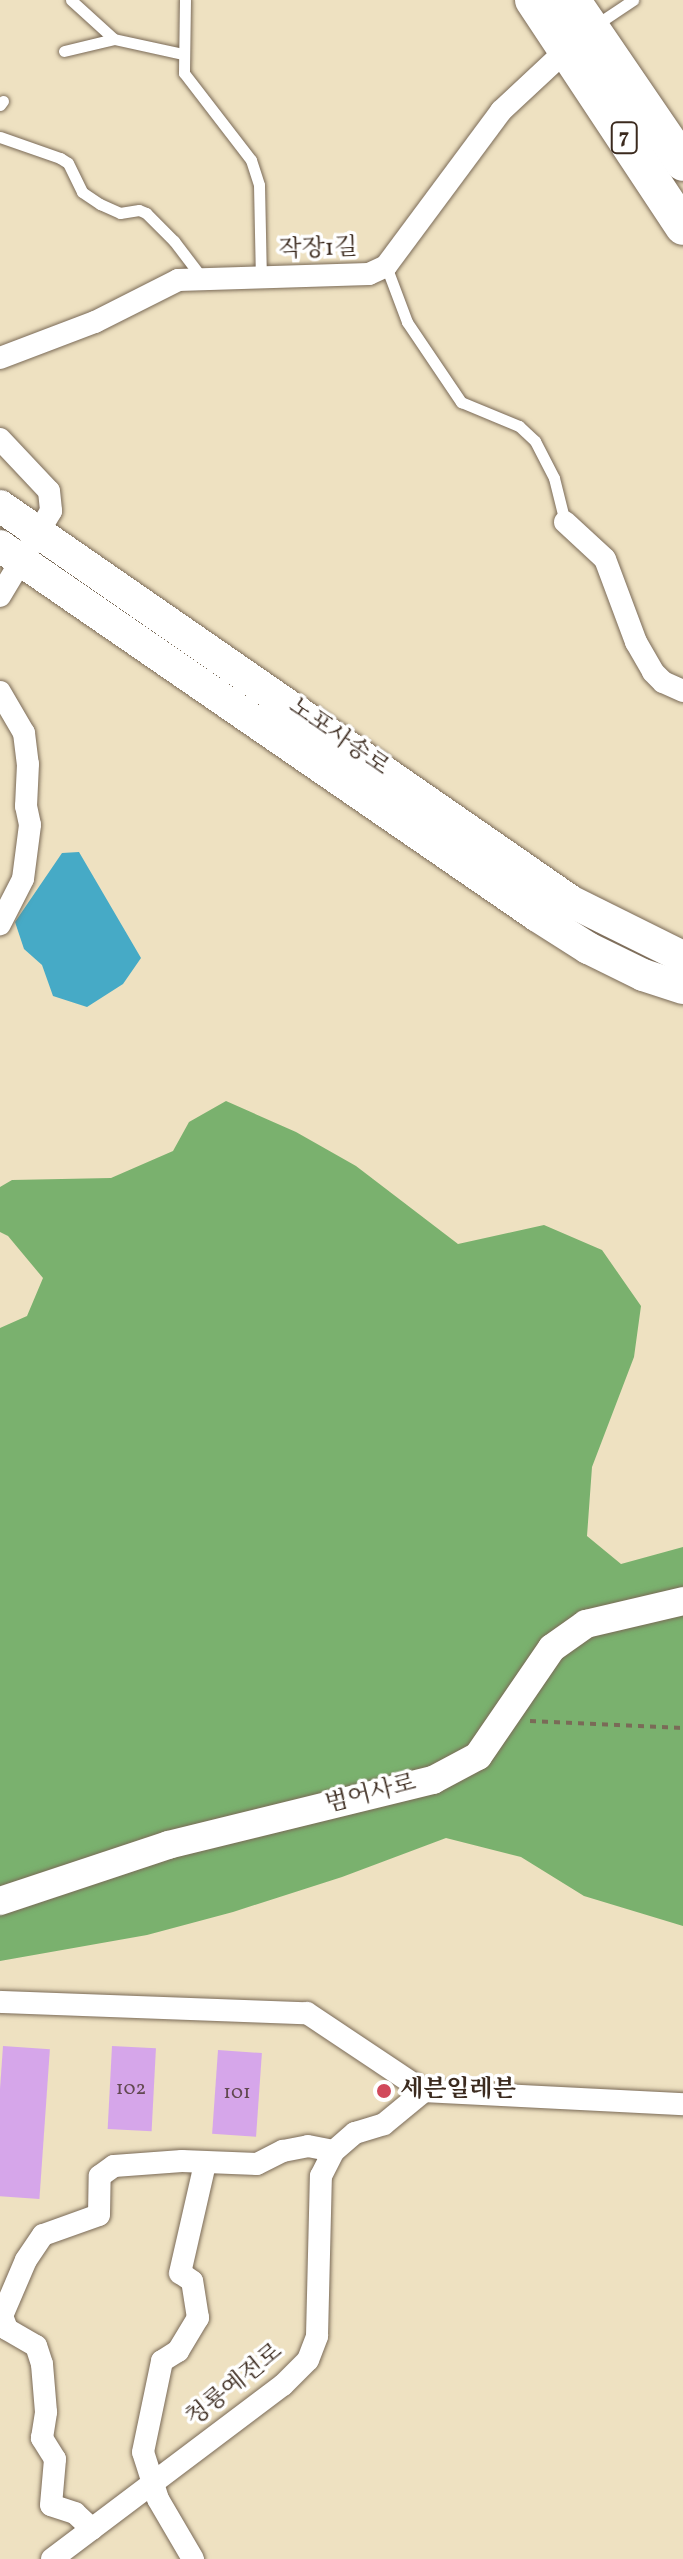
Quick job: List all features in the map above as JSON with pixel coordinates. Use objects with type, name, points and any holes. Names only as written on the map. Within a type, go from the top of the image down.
[{"type":"main road","name":"7","points":[[533,0],[576,26],[683,163]]},
{"type":"main road","name":"7","points":[[576,26],[683,227]]},
{"type":"main road","name":"노포사송로","points":[[0,506],[572,902],[683,957]]},
{"type":"main road","name":"노포사송로","points":[[10,554],[588,948],[643,975],[683,988]]},
{"type":"street","name":"작장1길","points":[[0,358],[95,322],[178,280],[369,274],[386,266],[501,111],[576,26]]},
{"type":"street","points":[[0,439],[49,491],[51,511],[40,532],[10,554],[0,596]]},
{"type":"street","points":[[565,522],[605,559],[636,642],[653,672],[663,682],[683,691]]},
{"type":"street","points":[[0,692],[24,733],[28,764],[26,806],[30,825],[23,879],[0,924]]},
{"type":"street","name":"범어사로","points":[[0,1901],[168,1845],[433,1780],[478,1756],[552,1648],[586,1624],[683,1601]]},
{"type":"street","points":[[0,2002],[307,2013],[424,2091],[683,2104]]},
{"type":"street","points":[[92,2529],[75,2513],[51,2505],[55,2459],[42,2438],[46,2412],[42,2364],[36,2346],[7,2329],[2,2316],[10,2291],[43,2235],[99,2215],[100,2176],[114,2166],[182,2161],[257,2164],[283,2151],[308,2146],[334,2151],[355,2133],[384,2124],[424,2091]]},
{"type":"street","name":"청룡예전로","points":[[52,2559],[283,2385],[308,2360],[317,2336],[321,2176],[334,2151]]},
{"type":"street","points":[[193,2559],[153,2484],[143,2452],[162,2361],[178,2351],[198,2318],[192,2281],[180,2273],[205,2164]]},
{"type":"lane","points":[[71,0],[114,39]]},
{"type":"lane","points":[[185,0],[184,73],[251,160],[259,185],[261,278]]},
{"type":"lane","points":[[576,26],[633,0]]},
{"type":"lane","points":[[64,51],[114,39],[183,54]]},
{"type":"lane","points":[[0,137],[68,163],[82,192],[100,204],[120,213],[139,210],[146,213],[174,241],[203,280]]},
{"type":"lane","points":[[386,266],[407,322],[461,402],[519,426],[535,441],[554,478],[565,522]]},
{"type":"path","points":[[502,1720],[683,1728]]},
{"type":"green space","points":[[226,1101],[296,1132],[356,1166],[458,1244],[544,1225],[602,1250],[641,1306],[634,1357],[592,1467],[587,1536],[621,1564],[683,1547],[683,1926],[584,1896],[521,1857],[446,1838],[342,1877],[233,1912],[147,1935],[0,1961],[0,1328],[27,1316],[43,1278],[8,1236],[0,1232],[0,1187],[12,1180],[111,1178],[173,1151],[189,1122]]},
{"type":"water","points":[[79,852],[141,958],[123,984],[87,1007],[53,996],[42,965],[24,949],[15,922],[62,853]]},
{"type":"building","points":[[3,2046],[50,2049],[39,2199],[0,2196]]},
{"type":"building","points":[[112,2046],[156,2048],[152,2131],[108,2129]]},
{"type":"building","points":[[218,2050],[262,2053],[256,2137],[212,2134]]},
{"type":"place","name":"세븐일레븐","points":[[384,2091]]}]
